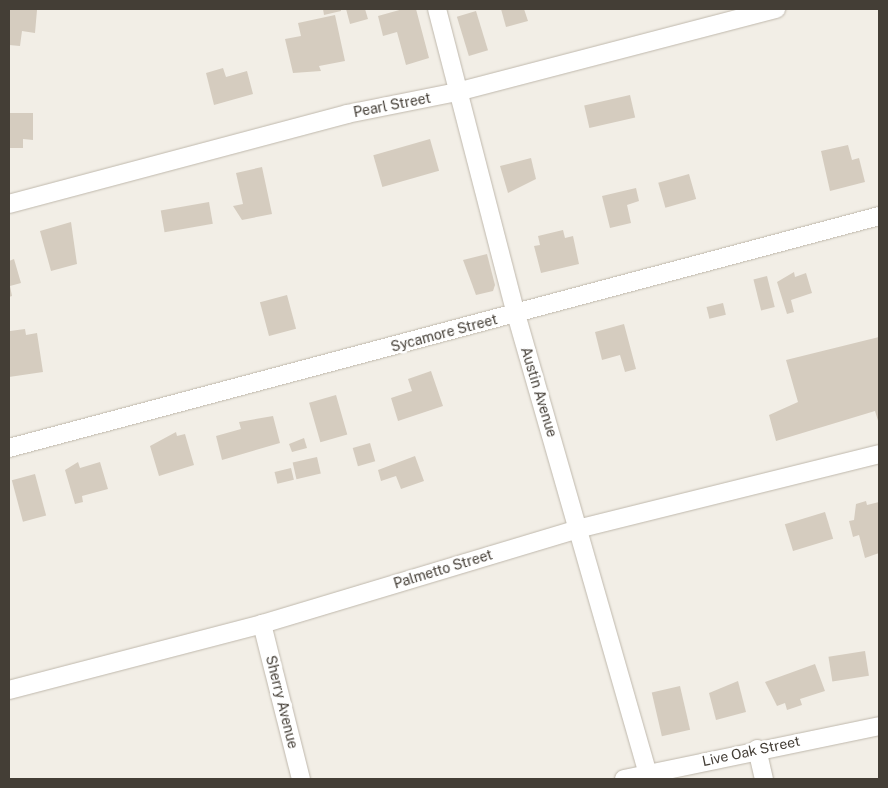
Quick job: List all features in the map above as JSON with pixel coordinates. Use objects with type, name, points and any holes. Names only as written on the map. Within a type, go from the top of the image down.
[{"type":"street","name":"Austin Avenue","points":[[437,9],[516,314],[581,528],[648,773]]},
{"type":"street","name":"Pearl Street","points":[[9,204],[347,114],[457,92],[776,9]]},
{"type":"street","name":"Sycamore Street","points":[[9,448],[879,216]]},
{"type":"street","name":"Palmetto Street","points":[[9,690],[262,624],[581,528],[879,454]]},
{"type":"street","name":"Sherry Avenue","points":[[262,624],[301,779]]},
{"type":"street","name":"Live Oak Street","points":[[624,779],[879,726]]},
{"type":"street","points":[[757,750],[764,779]]},
{"type":"building","points":[[9,9],[37,10],[35,33],[22,31],[20,46],[9,45]]},
{"type":"building","points":[[323,9],[341,9],[341,11],[324,15]]},
{"type":"building","points":[[346,9],[365,9],[368,19],[350,24]]},
{"type":"building","points":[[403,9],[416,9],[429,58],[406,65],[397,32],[383,36],[378,16]]},
{"type":"building","points":[[501,9],[524,9],[528,21],[506,27]]},
{"type":"building","points":[[476,11],[488,50],[469,56],[457,17]]},
{"type":"building","points":[[335,15],[345,61],[319,66],[321,71],[293,73],[285,39],[301,36],[298,23]]},
{"type":"building","points":[[223,68],[226,77],[247,71],[253,94],[214,105],[206,73]]},
{"type":"building","points":[[630,95],[635,117],[589,128],[584,106]]},
{"type":"building","points":[[9,113],[33,113],[33,140],[23,139],[23,148],[9,148]]},
{"type":"building","points":[[430,139],[439,171],[382,187],[373,155]]},
{"type":"building","points":[[848,145],[852,160],[859,158],[865,182],[830,191],[821,151]]},
{"type":"building","points":[[531,158],[536,179],[508,193],[500,166]]},
{"type":"building","points":[[262,167],[272,214],[242,220],[233,206],[243,204],[236,173]]},
{"type":"building","points":[[689,174],[696,199],[665,208],[658,183]]},
{"type":"building","points":[[636,188],[639,201],[627,205],[631,223],[610,228],[602,196]]},
{"type":"building","points":[[209,202],[213,224],[165,232],[161,211]]},
{"type":"building","points":[[71,222],[77,264],[51,271],[40,231]]},
{"type":"building","points":[[563,230],[565,238],[573,236],[579,264],[541,273],[534,246],[540,245],[538,236]]},
{"type":"building","points":[[487,254],[495,285],[493,291],[476,295],[463,260]]},
{"type":"building","points":[[14,259],[21,283],[10,286],[12,296],[9,297],[9,261]]},
{"type":"building","points":[[794,272],[795,277],[806,273],[812,293],[791,300],[794,312],[787,314],[777,282]]},
{"type":"building","points":[[767,276],[775,307],[761,310],[753,279]]},
{"type":"building","points":[[287,295],[296,329],[269,336],[260,302]]},
{"type":"building","points":[[723,303],[726,315],[709,319],[707,307]]},
{"type":"building","points":[[624,324],[636,369],[625,372],[620,355],[602,360],[595,332]]},
{"type":"building","points":[[25,329],[26,335],[37,333],[43,372],[9,377],[10,331]]},
{"type":"building","points":[[879,337],[879,424],[875,411],[776,441],[769,415],[798,402],[786,360]]},
{"type":"building","points":[[431,371],[443,406],[398,421],[391,398],[412,391],[408,379]]},
{"type":"building","points":[[336,395],[347,434],[320,442],[309,403]]},
{"type":"building","points":[[273,416],[280,443],[222,460],[216,436],[241,429],[239,422]]},
{"type":"building","points":[[176,432],[177,436],[185,434],[194,465],[159,476],[150,446]]},
{"type":"building","points":[[304,438],[307,448],[292,452],[289,444]]},
{"type":"building","points":[[370,443],[375,461],[358,466],[353,448]]},
{"type":"building","points":[[415,456],[424,481],[401,489],[396,476],[381,481],[378,470]]},
{"type":"building","points":[[317,457],[321,474],[296,479],[293,463]]},
{"type":"building","points":[[78,462],[80,468],[100,462],[108,489],[82,496],[83,502],[75,504],[65,470]]},
{"type":"building","points":[[291,468],[294,480],[277,484],[275,472]]},
{"type":"building","points":[[35,474],[46,516],[23,522],[12,480]]},
{"type":"building","points":[[866,501],[867,505],[879,502],[879,553],[865,558],[859,535],[853,537],[849,521],[854,520],[856,504]]},
{"type":"building","points":[[825,512],[833,539],[793,551],[785,524]]},
{"type":"building","points":[[865,651],[869,676],[832,681],[828,657]]},
{"type":"building","points":[[815,664],[825,691],[800,699],[802,705],[787,710],[785,703],[777,706],[765,682]]},
{"type":"building","points":[[738,681],[746,712],[716,720],[709,693]]},
{"type":"building","points":[[680,686],[690,730],[662,736],[652,693]]}]
